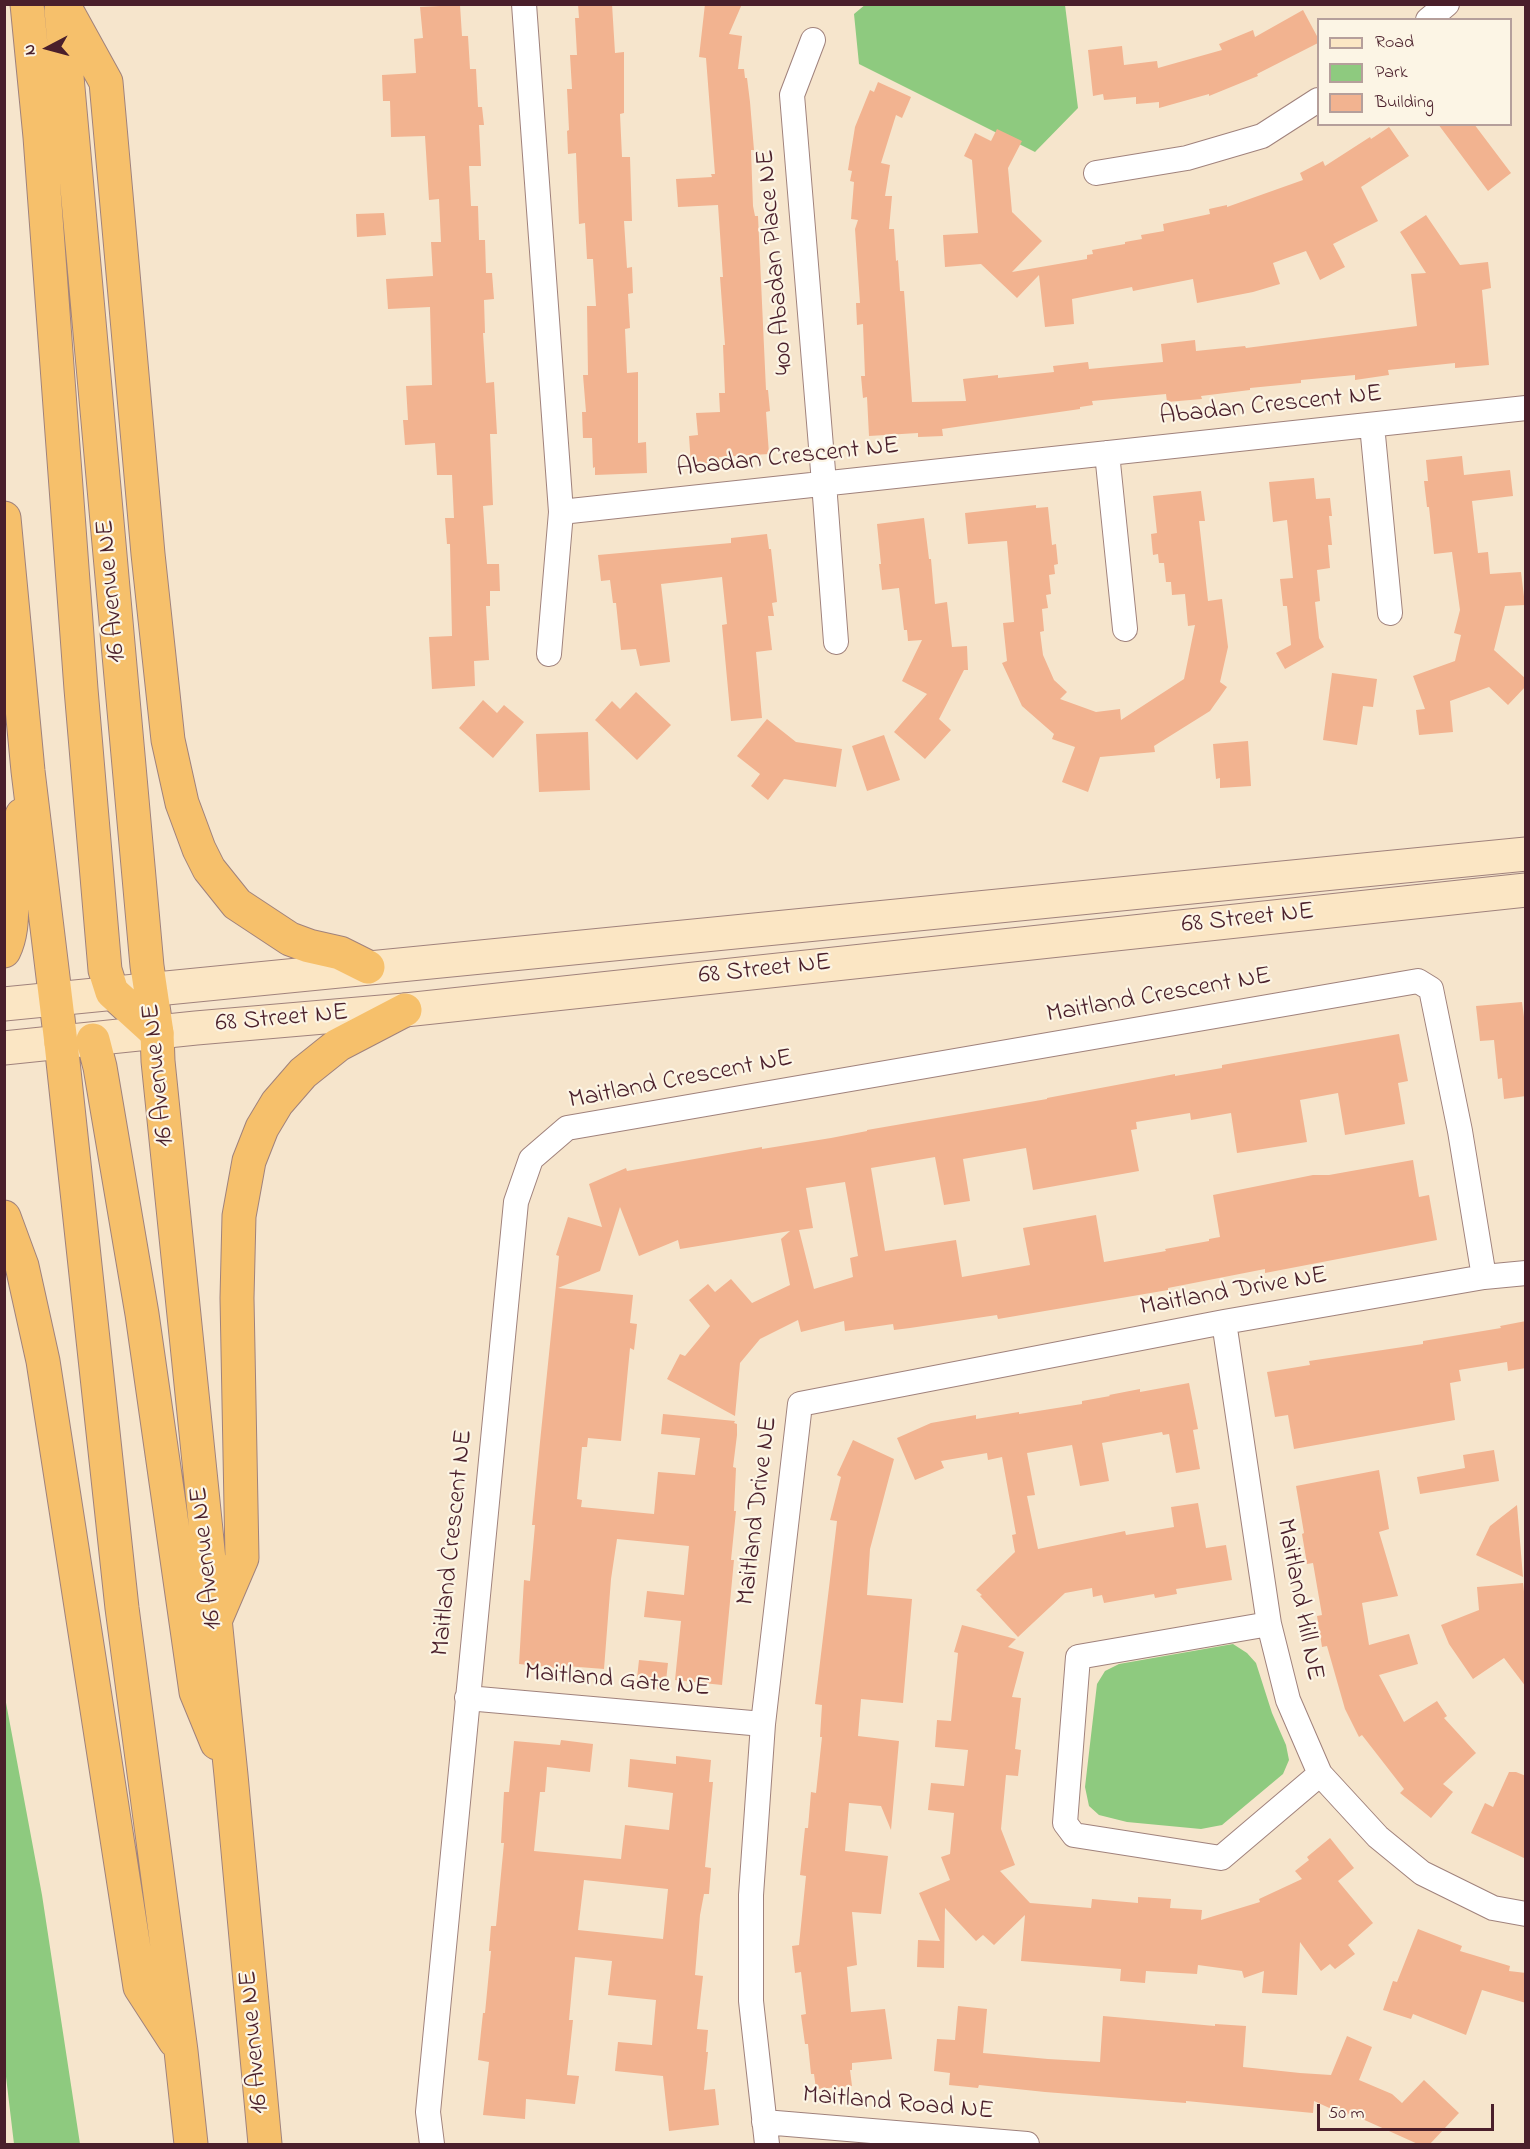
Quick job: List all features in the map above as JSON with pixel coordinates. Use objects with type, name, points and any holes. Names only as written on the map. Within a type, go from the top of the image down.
[{"type":"highway","points":[[27,4],[40,137],[81,689],[105,970],[112,992],[158,1033]]},
{"type":"highway","points":[[62,4],[106,82],[149,566],[168,740],[182,803],[209,869],[237,904],[290,939],[340,953],[368,968]]},
{"type":"highway","name":"16 Avenue NE","points":[[62,4],[147,966],[158,1033],[158,1061],[231,1775],[265,2145]]},
{"type":"highway","points":[[4,518],[28,771],[56,999],[122,1608],[181,2051],[191,2145]]},
{"type":"highway","points":[[4,951],[10,940],[12,882],[28,771]]},
{"type":"highway","points":[[56,999],[93,1040],[102,1078],[142,1314],[196,1692],[231,1775]]},
{"type":"highway","points":[[215,1623],[242,1558],[237,1298],[239,1216],[249,1161],[262,1128],[276,1103],[303,1074],[338,1046],[405,1010]]},
{"type":"highway","points":[[4,1217],[22,1266],[44,1361],[140,1987],[181,2051]]},
{"type":"main road","name":"68 Street NE","points":[[4,1004],[1526,854]]},
{"type":"main road","name":"68 Street NE","points":[[4,1048],[405,1010],[1526,890]]},
{"type":"street","points":[[524,4],[561,512],[549,654]]},
{"type":"street","points":[[1430,18],[1447,4]]},
{"type":"street","name":"400 Abadan Place NE","points":[[813,40],[792,95],[836,642]]},
{"type":"street","points":[[1096,173],[1187,158],[1262,136],[1317,100]]},
{"type":"street","name":"Abadan Crescent NE","points":[[561,512],[1526,408]]},
{"type":"street","points":[[1372,425],[1389,613]]},
{"type":"street","points":[[1107,453],[1125,629]]},
{"type":"street","name":"Maitland Crescent NE","points":[[432,2145],[428,2112],[516,1202],[531,1159],[567,1128],[1418,981],[1431,989],[1460,1131],[1484,1278]]},
{"type":"street","name":"Maitland Drive NE","points":[[765,2133],[751,2001],[751,1895],[763,1724],[800,1404],[1224,1322],[1526,1273]]},
{"type":"street","name":"Maitland Hill NE","points":[[1224,1322],[1269,1624],[1288,1700],[1320,1774],[1378,1837],[1422,1873],[1493,1908],[1526,1914]]},
{"type":"street","points":[[1269,1624],[1078,1657],[1065,1823],[1074,1835],[1221,1858],[1320,1774]]},
{"type":"street","name":"Maitland Gate NE","points":[[467,1698],[763,1724]]},
{"type":"street","name":"Maitland Road NE","points":[[765,2133],[1027,2145]]},
{"type":"green space","points":[[866,4],[1065,5],[1078,108],[1035,152],[859,64],[854,14]]},
{"type":"green space","points":[[1233,1644],[1247,1653],[1256,1663],[1272,1713],[1286,1745],[1289,1760],[1283,1774],[1222,1825],[1201,1829],[1127,1822],[1099,1815],[1089,1806],[1085,1787],[1097,1684],[1105,1671],[1119,1664]]},
{"type":"green space","points":[[4,1692],[42,1895],[80,2144],[14,2144],[4,2060]]},
{"type":"building","points":[[578,4],[612,4],[615,53],[624,52],[624,113],[620,114],[622,157],[630,157],[632,221],[624,221],[627,268],[632,267],[633,293],[628,294],[630,328],[625,329],[627,373],[638,372],[638,443],[646,442],[647,473],[595,475],[592,438],[583,438],[582,412],[586,412],[583,375],[588,375],[587,306],[596,306],[593,259],[587,259],[585,223],[579,224],[576,153],[568,154],[567,89],[572,89],[570,55],[577,55],[575,18],[579,18]]},
{"type":"building","points":[[705,4],[742,4],[729,34],[742,36],[738,69],[744,69],[750,102],[754,150],[751,150],[753,206],[755,216],[758,216],[766,390],[768,390],[770,411],[766,412],[769,454],[719,457],[720,462],[691,465],[689,436],[698,435],[696,413],[720,412],[719,393],[725,393],[723,345],[725,345],[720,277],[723,277],[718,205],[678,207],[676,179],[712,177],[711,174],[715,174],[706,58],[699,57]]},
{"type":"building","points":[[460,5],[462,36],[468,36],[470,69],[476,69],[478,107],[482,107],[484,125],[479,125],[481,166],[469,166],[471,206],[478,206],[479,240],[485,240],[486,273],[492,273],[494,299],[484,300],[485,333],[483,333],[486,383],[494,382],[497,434],[490,434],[493,505],[483,506],[487,564],[499,564],[500,591],[490,591],[490,606],[486,606],[489,660],[474,661],[475,686],[432,689],[429,637],[452,636],[450,544],[447,544],[445,518],[454,518],[452,475],[437,475],[435,443],[405,445],[403,420],[408,420],[406,386],[432,385],[430,307],[388,309],[386,279],[433,276],[431,242],[441,242],[439,199],[429,200],[425,136],[391,137],[390,101],[383,101],[382,75],[416,73],[414,39],[423,38],[420,7]]},
{"type":"building","points":[[1303,10],[1317,36],[1317,44],[1257,74],[1258,76],[1209,96],[1209,94],[1159,108],[1159,102],[1136,104],[1136,97],[1104,100],[1103,94],[1093,96],[1088,50],[1122,46],[1124,65],[1157,61],[1158,68],[1222,50],[1219,44],[1253,30],[1255,37]]},
{"type":"building","points":[[878,82],[911,97],[902,118],[896,115],[881,163],[890,165],[885,196],[892,196],[889,229],[894,229],[900,291],[904,291],[912,402],[966,401],[963,379],[1054,372],[1053,366],[1088,362],[1089,369],[1163,362],[1161,344],[1195,340],[1196,351],[1245,346],[1246,348],[1417,326],[1411,274],[1426,273],[1400,232],[1426,215],[1460,265],[1488,262],[1491,288],[1482,290],[1489,365],[1455,368],[1455,363],[1388,370],[1389,375],[1355,380],[1355,375],[1301,380],[1301,383],[1201,396],[1202,399],[1167,402],[1166,394],[1092,401],[1093,405],[1080,407],[1080,409],[942,429],[943,436],[918,437],[918,433],[869,436],[867,397],[863,398],[861,376],[865,376],[863,324],[857,325],[856,303],[860,303],[855,229],[858,220],[851,219],[854,182],[850,181],[852,171],[848,170],[855,127],[870,90],[874,92]]},
{"type":"building","points":[[1439,126],[1476,126],[1511,173],[1488,191]]},
{"type":"building","points":[[1389,127],[1409,156],[1361,187],[1378,221],[1333,244],[1345,267],[1320,280],[1306,251],[1273,263],[1280,284],[1253,292],[1197,303],[1193,279],[1133,291],[1132,287],[1072,299],[1074,324],[1045,327],[1039,275],[1017,298],[981,264],[945,267],[943,235],[978,233],[972,160],[964,156],[975,133],[991,141],[997,129],[1022,141],[1008,168],[1012,212],[1042,241],[1012,272],[1087,259],[1087,255],[1093,254],[1092,250],[1125,244],[1125,242],[1142,239],[1141,235],[1164,231],[1163,224],[1210,214],[1209,209],[1227,205],[1227,207],[1303,180],[1300,173],[1323,161],[1325,166]]},
{"type":"building","points":[[384,213],[386,235],[357,237],[356,214]]},
{"type":"building","points":[[1462,456],[1464,475],[1510,470],[1513,496],[1472,501],[1478,553],[1488,552],[1490,574],[1521,572],[1525,605],[1505,606],[1494,650],[1526,679],[1526,686],[1508,705],[1489,687],[1450,701],[1453,732],[1419,735],[1416,710],[1425,709],[1413,676],[1455,661],[1461,635],[1454,633],[1460,610],[1452,552],[1434,554],[1424,481],[1428,481],[1426,460]]},
{"type":"building","points":[[1314,478],[1316,499],[1330,498],[1332,516],[1329,516],[1332,545],[1328,545],[1330,568],[1317,570],[1320,601],[1315,602],[1319,638],[1324,647],[1285,669],[1276,653],[1291,645],[1287,606],[1283,606],[1280,579],[1293,578],[1287,520],[1273,522],[1269,482]]},
{"type":"building","points":[[1201,491],[1205,521],[1199,521],[1208,601],[1222,599],[1228,647],[1220,682],[1227,687],[1210,711],[1154,746],[1155,752],[1100,757],[1088,792],[1062,782],[1075,747],[1052,739],[1054,734],[1022,706],[1002,663],[1007,661],[1003,623],[1014,622],[1007,541],[968,544],[965,513],[1036,505],[1036,508],[1048,507],[1052,545],[1056,544],[1058,564],[1054,565],[1055,574],[1049,575],[1051,594],[1046,595],[1048,608],[1042,609],[1044,631],[1040,632],[1043,655],[1054,680],[1067,692],[1060,699],[1096,712],[1120,709],[1121,720],[1184,679],[1195,625],[1188,626],[1185,594],[1172,595],[1171,582],[1166,582],[1164,563],[1159,563],[1158,554],[1153,555],[1151,534],[1157,533],[1153,496]]},
{"type":"building","points":[[924,518],[935,604],[947,602],[952,647],[967,646],[968,670],[964,670],[939,719],[951,730],[925,759],[894,732],[927,694],[902,681],[922,640],[908,641],[907,630],[904,630],[899,588],[882,590],[877,524]]},
{"type":"building","points":[[767,534],[777,602],[772,603],[774,616],[768,616],[772,650],[756,652],[762,718],[731,721],[722,625],[727,624],[722,577],[661,584],[670,662],[640,666],[636,649],[621,650],[616,603],[613,603],[610,580],[601,581],[598,555],[731,543],[731,538]]},
{"type":"building","points":[[1332,673],[1377,679],[1373,707],[1363,706],[1357,745],[1323,740]]},
{"type":"building","points":[[636,692],[671,725],[637,760],[595,720],[612,701],[620,709]]},
{"type":"building","points":[[483,700],[497,713],[504,705],[524,722],[493,758],[459,728]]},
{"type":"building","points":[[767,719],[796,742],[842,749],[836,787],[784,779],[768,800],[751,786],[760,774],[737,756]]},
{"type":"building","points":[[588,732],[590,790],[539,792],[536,734]]},
{"type":"building","points":[[884,735],[900,780],[867,791],[852,746]]},
{"type":"building","points":[[1248,741],[1251,786],[1220,788],[1220,778],[1216,779],[1213,744]]},
{"type":"building","points":[[1522,1002],[1526,1032],[1526,1096],[1504,1099],[1502,1078],[1498,1079],[1494,1040],[1480,1041],[1476,1006]]},
{"type":"building","points":[[1399,1034],[1408,1081],[1398,1083],[1405,1124],[1345,1135],[1338,1093],[1300,1100],[1307,1142],[1237,1153],[1231,1113],[1191,1120],[1190,1113],[1136,1122],[1137,1129],[1131,1130],[1139,1171],[1033,1190],[1026,1148],[963,1159],[970,1201],[944,1205],[935,1157],[871,1168],[885,1251],[956,1240],[962,1277],[1030,1265],[1023,1228],[1096,1215],[1104,1262],[1166,1251],[1165,1249],[1220,1237],[1213,1195],[1313,1175],[1329,1175],[1413,1160],[1419,1197],[1429,1195],[1437,1240],[1265,1273],[1265,1269],[1168,1288],[1168,1290],[998,1319],[997,1315],[894,1330],[893,1324],[845,1331],[844,1321],[801,1332],[798,1320],[760,1339],[740,1363],[735,1416],[667,1379],[680,1354],[685,1356],[710,1326],[689,1300],[708,1284],[715,1292],[731,1279],[752,1303],[790,1285],[781,1239],[790,1231],[680,1249],[678,1240],[639,1256],[620,1207],[600,1271],[558,1288],[633,1295],[630,1323],[637,1324],[634,1350],[630,1348],[621,1441],[588,1438],[587,1447],[582,1447],[577,1499],[582,1500],[581,1507],[654,1514],[658,1472],[695,1475],[700,1438],[661,1434],[663,1414],[735,1421],[737,1435],[733,1467],[736,1468],[734,1511],[736,1511],[731,1560],[734,1560],[722,1685],[675,1680],[681,1621],[644,1617],[647,1591],[684,1595],[689,1546],[617,1539],[611,1579],[604,1669],[566,1666],[566,1669],[519,1664],[524,1580],[530,1581],[535,1525],[532,1525],[559,1256],[556,1255],[568,1217],[602,1227],[589,1184],[626,1168],[627,1171],[762,1147],[762,1149],[831,1138],[1175,1074],[1175,1076],[1222,1068],[1222,1065]],"holes":[[[845,1182],[858,1256],[850,1258],[853,1277],[814,1289],[799,1230],[813,1228],[806,1188]]]},
{"type":"building","points":[[1526,1321],[1526,1368],[1508,1371],[1507,1362],[1459,1370],[1461,1381],[1450,1383],[1455,1420],[1294,1449],[1288,1415],[1275,1417],[1267,1372],[1310,1365],[1309,1361],[1423,1344],[1423,1341],[1501,1328],[1500,1326]]},
{"type":"building","points":[[1189,1383],[1198,1429],[1193,1430],[1200,1469],[1176,1473],[1169,1434],[1163,1435],[1162,1432],[1102,1443],[1109,1481],[1080,1486],[1072,1445],[1027,1453],[1035,1495],[1027,1496],[1038,1549],[1125,1531],[1126,1535],[1174,1527],[1171,1507],[1198,1503],[1206,1548],[1226,1545],[1232,1580],[1176,1589],[1177,1594],[1155,1598],[1154,1594],[1104,1603],[1102,1595],[1093,1597],[1092,1588],[1065,1593],[1018,1637],[976,1590],[1015,1552],[1012,1535],[1016,1534],[1002,1457],[988,1460],[987,1453],[941,1461],[944,1468],[915,1480],[897,1438],[931,1423],[976,1415],[976,1419],[1019,1412],[1019,1414],[1082,1404],[1082,1401],[1140,1389],[1140,1392]]},
{"type":"building","points":[[853,1440],[894,1459],[870,1549],[867,1595],[912,1599],[903,1703],[861,1699],[858,1736],[899,1741],[891,1830],[881,1806],[849,1803],[845,1851],[888,1856],[881,1914],[852,1912],[857,1965],[847,1967],[851,2012],[885,2009],[892,2059],[852,2063],[852,2070],[850,2070],[852,2086],[816,2089],[814,2074],[811,2074],[808,2044],[805,2044],[801,2015],[806,2014],[801,1972],[795,1973],[792,1946],[799,1945],[806,1876],[800,1875],[805,1828],[808,1828],[811,1792],[816,1793],[822,1737],[820,1737],[822,1705],[815,1704],[837,1521],[830,1520],[841,1477],[837,1475]]},
{"type":"building","points":[[1494,1450],[1499,1481],[1420,1494],[1417,1477],[1465,1468],[1463,1455]]},
{"type":"building","points":[[1379,1470],[1389,1529],[1379,1532],[1398,1596],[1362,1603],[1369,1645],[1409,1634],[1418,1664],[1379,1675],[1404,1722],[1437,1701],[1447,1716],[1444,1718],[1476,1753],[1443,1784],[1453,1792],[1431,1818],[1400,1793],[1404,1789],[1362,1735],[1359,1737],[1345,1709],[1327,1646],[1322,1647],[1317,1616],[1322,1615],[1313,1563],[1307,1564],[1302,1534],[1304,1533],[1296,1486]]},
{"type":"building","points":[[1517,1505],[1523,1577],[1476,1555],[1490,1526]]},
{"type":"building","points":[[1523,1583],[1526,1609],[1526,1687],[1504,1658],[1473,1679],[1449,1644],[1441,1625],[1479,1610],[1477,1587]]},
{"type":"building","points":[[962,1625],[1016,1639],[1008,1647],[1024,1652],[1012,1697],[1021,1698],[1015,1749],[1021,1750],[1018,1776],[1006,1775],[1001,1829],[1015,1865],[1000,1871],[1030,1903],[1091,1908],[1092,1899],[1138,1903],[1138,1897],[1171,1899],[1170,1908],[1202,1910],[1201,1920],[1260,1902],[1259,1899],[1302,1879],[1295,1871],[1309,1860],[1307,1857],[1330,1838],[1354,1868],[1338,1881],[1373,1923],[1348,1945],[1355,1954],[1335,1969],[1330,1964],[1321,1971],[1300,1942],[1297,1995],[1262,1993],[1264,1971],[1244,1978],[1242,1971],[1198,1965],[1197,1974],[1146,1971],[1145,1983],[1120,1981],[1121,1969],[1021,1961],[1025,1915],[994,1945],[983,1935],[976,1941],[945,1908],[944,1968],[917,1967],[918,1940],[940,1941],[919,1893],[950,1880],[941,1857],[950,1854],[954,1813],[928,1810],[931,1783],[964,1786],[968,1750],[935,1747],[937,1720],[951,1721],[958,1653],[954,1652]]},
{"type":"building","points":[[639,1660],[668,1663],[665,1690],[636,1687]]},
{"type":"building","points":[[561,1740],[593,1744],[590,1772],[547,1767],[545,1792],[540,1792],[534,1851],[621,1859],[625,1825],[669,1830],[673,1793],[628,1787],[630,1759],[676,1764],[676,1756],[711,1760],[709,1782],[713,1782],[705,1867],[711,1868],[709,1894],[704,1894],[700,1915],[695,1975],[703,1976],[697,2029],[708,2030],[704,2090],[715,2089],[719,2125],[669,2131],[663,2076],[615,2071],[618,2042],[652,2045],[656,2000],[608,1995],[612,1961],[575,1957],[569,2020],[573,2020],[567,2075],[579,2076],[575,2104],[526,2099],[525,2119],[483,2115],[489,2062],[478,2060],[483,2013],[485,2013],[491,1926],[496,1926],[504,1843],[501,1843],[504,1792],[509,1792],[514,1741],[560,1745]],"holes":[[[584,1880],[668,1889],[663,1939],[578,1930]]]},
{"type":"building","points":[[1509,1772],[1526,1776],[1526,1859],[1471,1833],[1485,1803],[1493,1807]]},
{"type":"building","points":[[1418,1929],[1462,1946],[1460,1951],[1510,1966],[1509,1971],[1526,1973],[1526,2003],[1482,1990],[1466,2035],[1413,2014],[1411,2019],[1383,2010],[1393,1981],[1397,1982]]},
{"type":"building","points":[[958,2006],[987,2009],[983,2053],[1048,2059],[1100,2062],[1103,2016],[1215,2026],[1215,2024],[1246,2026],[1243,2067],[1300,2073],[1331,2075],[1347,2036],[1372,2047],[1359,2080],[1392,2094],[1402,2103],[1424,2080],[1459,2113],[1429,2145],[1420,2145],[1349,2113],[1347,2116],[1314,2101],[1313,2113],[979,2085],[978,2088],[949,2085],[950,2073],[934,2071],[937,2039],[955,2040]]}]
